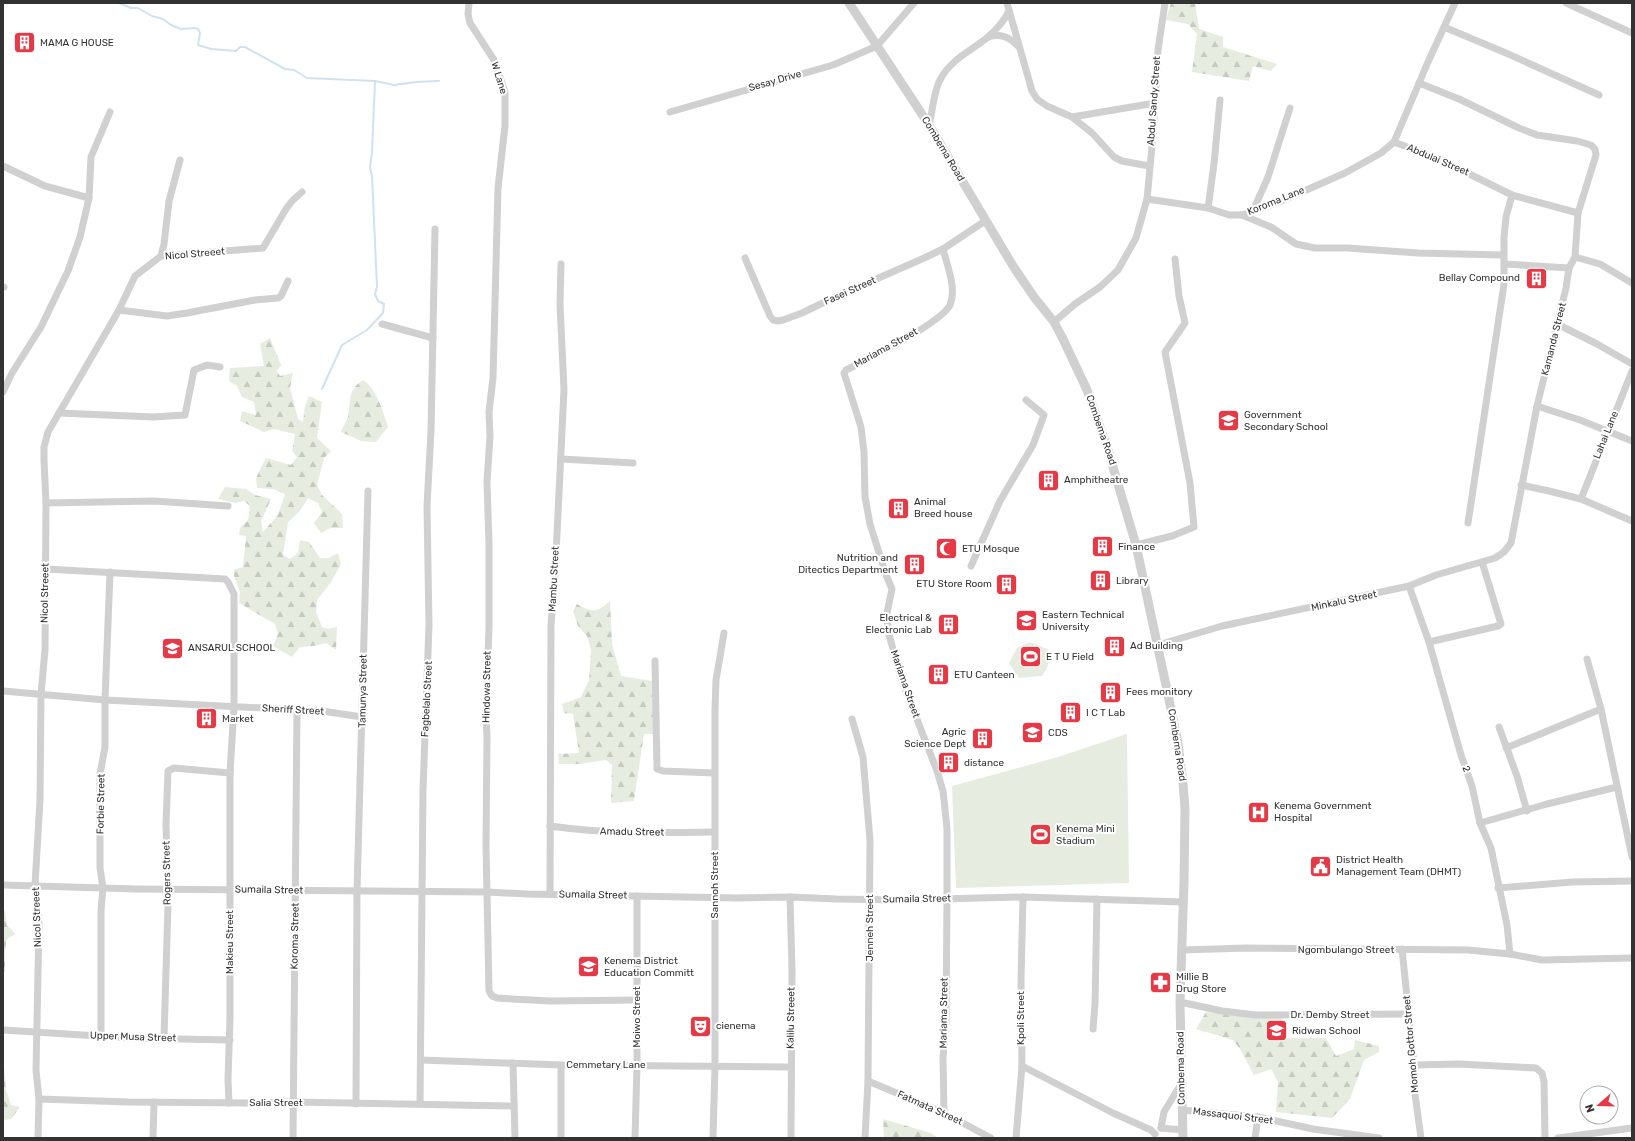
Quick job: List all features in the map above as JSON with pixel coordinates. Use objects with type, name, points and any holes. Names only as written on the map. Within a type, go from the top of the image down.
[{"type":"street","name":"W Lane","points":[[469,3],[468,14],[470,23],[494,60],[505,92],[505,126],[498,188],[492,378],[489,412],[490,436],[487,482]]},
{"type":"street","name":"Combema Road","points":[[849,3],[929,126],[985,221],[1034,297],[1054,322],[1076,364],[1087,390],[1107,447],[1136,545],[1178,743],[1185,808],[1180,1002],[1183,1134]]},
{"type":"street","points":[[877,46],[914,3]]},
{"type":"street","points":[[1007,3],[1032,91],[1037,99],[1047,106],[1072,117],[1092,133],[1114,157],[1122,161],[1149,166]]},
{"type":"street","name":"Abdul Sandy Street","points":[[1054,322],[1075,304],[1100,287],[1118,270],[1136,238],[1147,199],[1158,50],[1165,3]]},
{"type":"street","name":"Abdulai Street","points":[[1455,3],[1394,142],[1443,161],[1512,195],[1578,213]]},
{"type":"street","points":[[1566,3],[1632,33]]},
{"type":"street","points":[[929,126],[939,82],[946,70],[974,46],[988,37],[1003,21],[1009,11]]},
{"type":"street","points":[[1444,27],[1599,95]]},
{"type":"street","points":[[988,37],[996,35],[1004,36],[1012,39],[1019,48]]},
{"type":"street","name":"Sesay Drive","points":[[670,112],[833,65],[877,46]]},
{"type":"street","name":"Kamanda Street","points":[[1419,83],[1459,99],[1537,135],[1584,143],[1591,145],[1595,150],[1596,155],[1578,213],[1575,257],[1569,268],[1566,288],[1537,406],[1512,531]]},
{"type":"street","points":[[1208,208],[1220,100]]},
{"type":"street","points":[[1072,117],[1155,103]]},
{"type":"street","points":[[1253,211],[1268,178],[1290,108]]},
{"type":"street","points":[[3,392],[12,373],[41,328],[58,294],[80,237],[89,198],[91,157],[110,112]]},
{"type":"street","name":"Koroma Lane","points":[[1147,199],[1208,208],[1229,216],[1242,215],[1279,202],[1345,173],[1381,153],[1394,142]]},
{"type":"street","points":[[161,256],[164,244],[169,201],[180,160]]},
{"type":"street","points":[[3,166],[45,186],[89,198]]},
{"type":"street","name":"Nicol Streeet","points":[[38,1138],[39,1099],[36,1070],[36,1032],[39,924],[35,886],[40,800],[41,694],[45,650],[46,503],[44,447],[48,432],[70,397],[118,310],[132,279],[161,256],[264,248],[286,209],[302,192]]},
{"type":"street","points":[[1468,523],[1502,299],[1506,217],[1512,195]]},
{"type":"street","points":[[1242,215],[1271,227],[1296,244],[1316,248],[1503,255]]},
{"type":"street","name":"Fasei Street","points":[[745,258],[770,316],[773,320],[778,321],[802,313],[943,249],[985,221]]},
{"type":"street","name":"Fagbelalo Street","points":[[420,1104],[423,790],[429,625],[427,506],[435,229]]},
{"type":"street","name":"Mariama Street","points":[[943,249],[953,290],[950,305],[944,314],[902,340],[846,370],[844,373],[861,427],[864,452],[865,497],[870,524],[892,589],[887,613],[887,622],[892,649],[913,710],[937,771],[942,791],[947,829],[946,1022],[943,1058],[944,1113]]},
{"type":"street","points":[[1575,257],[1600,264],[1632,283]]},
{"type":"street","points":[[1136,545],[1172,536],[1194,527],[1190,483],[1165,352],[1185,323],[1179,296],[1175,259]]},
{"type":"street","name":"Mambu Street","points":[[550,894],[551,625],[564,390],[560,304],[561,264]]},
{"type":"street","points":[[1504,264],[1569,268]]},
{"type":"street","points":[[118,310],[167,316],[255,300],[278,298],[281,296],[288,280]]},
{"type":"street","points":[[382,324],[433,338]]},
{"type":"street","points":[[1557,324],[1632,364]]},
{"type":"street","points":[[59,413],[146,417],[185,415],[194,370],[207,365],[220,367]]},
{"type":"street","name":"Lahai Lane","points":[[1581,499],[1607,430],[1632,371]]},
{"type":"street","points":[[971,566],[1000,501],[1033,445],[1044,414],[1026,400]]},
{"type":"street","points":[[1537,406],[1632,440]]},
{"type":"street","points":[[561,459],[633,463]]},
{"type":"street","name":"Hindowa Street","points":[[487,482],[489,544],[486,715],[489,991],[492,996],[497,998],[552,1001],[637,1000]]},
{"type":"street","points":[[1521,485],[1581,499],[1632,521]]},
{"type":"street","name":"Tamunya Street","points":[[356,1104],[358,891],[368,491]]},
{"type":"street","points":[[46,503],[154,501],[228,506]]},
{"type":"street","name":"Minkalu Street","points":[[1158,645],[1222,626],[1409,586],[1436,575],[1496,558],[1504,552],[1510,543],[1512,531]]},
{"type":"street","points":[[1429,642],[1498,626],[1501,624],[1482,562]]},
{"type":"street","points":[[46,569],[110,572]]},
{"type":"street","name":"Forbie Street","points":[[100,1036],[102,981],[100,932],[103,888],[100,868],[100,774],[105,748],[105,700],[110,572]]},
{"type":"street","name":"Makieu Street","points":[[110,572],[225,579],[234,594],[234,707],[230,772],[229,1103]]},
{"type":"street","name":"2","points":[[1409,586],[1429,642],[1461,755],[1472,786],[1480,823],[1491,848],[1498,888],[1507,925],[1510,954]]},
{"type":"street","name":"Sannoh Street","points":[[713,1138],[715,1065],[714,773],[716,680],[724,633]]},
{"type":"street","points":[[1587,659],[1601,709],[1632,858]]},
{"type":"street","points":[[655,661],[657,768],[663,771],[714,773]]},
{"type":"street","name":"Sheriff Street","points":[[3,691],[105,700],[322,711],[362,717]]},
{"type":"street","points":[[1506,748],[1601,709]]},
{"type":"street","name":"Koroma Street","points":[[293,1138],[297,710]]},
{"type":"street","name":"Jenneh Street","points":[[852,719],[863,757],[870,840],[868,1081],[865,1138]]},
{"type":"street","points":[[1499,727],[1517,776],[1527,810]]},
{"type":"street","name":"Rogers Street","points":[[164,1038],[168,889],[166,824],[168,771],[174,768],[230,772]]},
{"type":"street","points":[[1480,823],[1580,795],[1617,787]]},
{"type":"street","name":"Amadu Street","points":[[550,826],[583,831],[617,833],[714,832]]},
{"type":"street","points":[[1498,888],[1572,882],[1632,881]]},
{"type":"street","name":"Sumaila Street","points":[[3,885],[168,889],[422,891],[637,896],[790,897],[870,900],[1023,897],[1183,902]]},
{"type":"street","name":"Moiwo Street","points":[[635,1138],[637,1065],[637,896]]},
{"type":"street","name":"Kalilu Streeet","points":[[790,897],[792,970],[790,1067],[791,1138]]},
{"type":"street","name":"Kpoli Street","points":[[1016,1138],[1022,1066],[1023,897]]},
{"type":"street","points":[[1093,1029],[1095,1004],[1097,899]]},
{"type":"street","name":"Ngombulango Street","points":[[1182,950],[1246,948],[1468,950],[1510,954],[1553,961],[1632,958]]},
{"type":"street","name":"Momoh Gottor Street","points":[[1402,950],[1414,1065],[1414,1087],[1421,1138]]},
{"type":"street","name":"Dr. Demby Street","points":[[1180,1002],[1222,1011],[1256,1015],[1408,1014]]},
{"type":"street","name":"Upper Musa Street","points":[[3,1030],[100,1036],[230,1040]]},
{"type":"street","name":"Cemmetary Lane","points":[[421,1060],[561,1065],[715,1065],[790,1067]]},
{"type":"street","points":[[513,1063],[514,1138]]},
{"type":"street","points":[[1414,1065],[1459,1064],[1536,1068],[1542,1073],[1544,1082],[1545,1138]]},
{"type":"street","points":[[561,1065],[561,1138]]},
{"type":"street","points":[[1022,1066],[1113,1113],[1157,1133],[1183,1134]]},
{"type":"street","name":"Fatmata Street","points":[[868,1081],[944,1113],[991,1138]]},
{"type":"street","points":[[1157,1133],[1164,1112],[1181,1084]]},
{"type":"street","name":"Salia Street","points":[[39,1099],[154,1102],[293,1102],[514,1106]]},
{"type":"street","points":[[152,1138],[154,1102]]},
{"type":"street","name":"Massaquoi Street","points":[[1182,1110],[1258,1117],[1313,1129],[1379,1138]]},
{"type":"street","points":[[1255,1138],[1258,1117]]},
{"type":"street","points":[[1558,1138],[1632,1128]]},
{"type":"green space","points":[[1171,3],[1195,3],[1199,29],[1223,37],[1223,47],[1277,64],[1271,71],[1253,66],[1249,81],[1192,72],[1197,34],[1188,24],[1166,20]]},
{"type":"green space","points":[[270,338],[281,365],[277,371],[280,376],[293,373],[290,388],[298,419],[303,422],[305,406],[309,396],[322,402],[317,438],[331,451],[324,458],[317,485],[322,495],[342,514],[343,528],[330,528],[321,533],[314,523],[322,512],[318,503],[308,498],[299,512],[288,522],[283,555],[290,559],[298,553],[300,540],[309,542],[320,558],[329,558],[338,553],[341,564],[331,582],[317,600],[316,612],[322,627],[328,629],[337,627],[336,650],[326,643],[300,647],[292,657],[273,646],[278,634],[275,624],[239,603],[240,592],[234,576],[234,570],[243,567],[246,536],[239,535],[240,528],[248,520],[250,506],[244,501],[235,503],[218,499],[225,487],[246,489],[255,495],[271,499],[261,521],[263,532],[278,515],[285,494],[273,489],[257,488],[256,478],[266,458],[291,465],[297,457],[292,451],[295,434],[274,429],[264,432],[240,421],[242,411],[256,415],[254,402],[242,397],[237,386],[229,381],[230,368],[264,366],[260,344]]},
{"type":"green space","points":[[363,380],[376,395],[388,427],[376,442],[361,441],[341,432],[348,417],[352,392],[354,388]]},
{"type":"green space","points":[[610,601],[612,644],[621,676],[652,681],[654,734],[644,734],[634,801],[611,803],[612,765],[606,760],[580,764],[559,764],[558,754],[579,753],[573,714],[564,713],[562,704],[581,697],[589,680],[591,650],[587,636],[578,626],[573,611],[577,604],[587,609],[598,610]]},
{"type":"green space","name":"E T U Field","points":[[1030,642],[1047,649],[1049,663],[1042,676],[1019,678],[1009,663],[1017,648]]},
{"type":"green space","name":"Kenema Mini Stadium","points":[[1127,734],[1129,883],[956,888],[952,786],[1058,757]]},
{"type":"green space","points":[[3,909],[5,911],[7,926],[15,934],[7,939],[5,950],[5,972],[3,972]]},
{"type":"green space","points":[[1206,1012],[1282,1018],[1287,1038],[1326,1038],[1336,1056],[1354,1049],[1355,1040],[1379,1046],[1379,1052],[1364,1060],[1350,1099],[1332,1118],[1276,1112],[1278,1082],[1271,1069],[1254,1075],[1240,1049],[1233,1040],[1196,1029]]},
{"type":"green space","points":[[4,1068],[6,1090],[11,1105],[20,1107],[11,1119],[4,1120],[3,1117]]},
{"type":"green space","points":[[883,1119],[931,1133],[938,1138],[884,1138]]},
{"type":"waterway","points":[[119,3],[131,8],[138,8],[181,29],[198,29],[200,33],[198,45],[211,49],[236,51],[240,47],[245,47],[285,69],[294,70],[307,78],[375,81],[394,85],[439,81]]},
{"type":"waterway","points":[[322,389],[342,345],[367,330],[383,313],[384,304],[378,301],[375,294],[377,287],[372,176],[370,168],[375,81]]},
{"type":"place","name":"MAMA G HOUSE","points":[[25,43]]},
{"type":"place","name":"Bellay Compound","points":[[1536,278]]},
{"type":"place","name":"Government Secondary School","points":[[1229,421]]},
{"type":"place","name":"Amphitheatre","points":[[1049,480]]},
{"type":"place","name":"Animal Breed house","points":[[898,508]]},
{"type":"place","name":"Finance","points":[[1102,547]]},
{"type":"place","name":"ETU Mosque","points":[[947,549]]},
{"type":"place","name":"Nutrition and Ditectics Department","points":[[914,564]]},
{"type":"place","name":"Library","points":[[1101,581]]},
{"type":"place","name":"ETU Store Room","points":[[1007,584]]},
{"type":"place","name":"Eastern Technical University","points":[[1027,621]]},
{"type":"place","name":"Electrical & Electronic Lab","points":[[948,624]]},
{"type":"place","name":"Ad Building","points":[[1114,646]]},
{"type":"place","name":"ANSARUL SCHOOL","points":[[173,648]]},
{"type":"place","name":"E T U Field","points":[[1031,657]]},
{"type":"place","name":"ETU Canteen","points":[[938,675]]},
{"type":"place","name":"Fees monitory","points":[[1110,692]]},
{"type":"place","name":"I C T Lab","points":[[1071,713]]},
{"type":"place","name":"Market","points":[[207,719]]},
{"type":"place","name":"CDS","points":[[1033,733]]},
{"type":"place","name":"Agric Science Dept","points":[[982,738]]},
{"type":"place","name":"distance","points":[[949,763]]},
{"type":"place","name":"Kenema Government Hospital","points":[[1258,812]]},
{"type":"place","name":"Kenema Mini Stadium","points":[[1041,835]]},
{"type":"place","name":"District Health Management Team (DHMT)","points":[[1320,866]]},
{"type":"place","name":"Kenema District Education Committ","points":[[588,967]]},
{"type":"place","name":"Millie B Drug Store","points":[[1160,983]]},
{"type":"place","name":"cienema","points":[[701,1026]]},
{"type":"place","name":"Ridwan School","points":[[1276,1031]]}]
